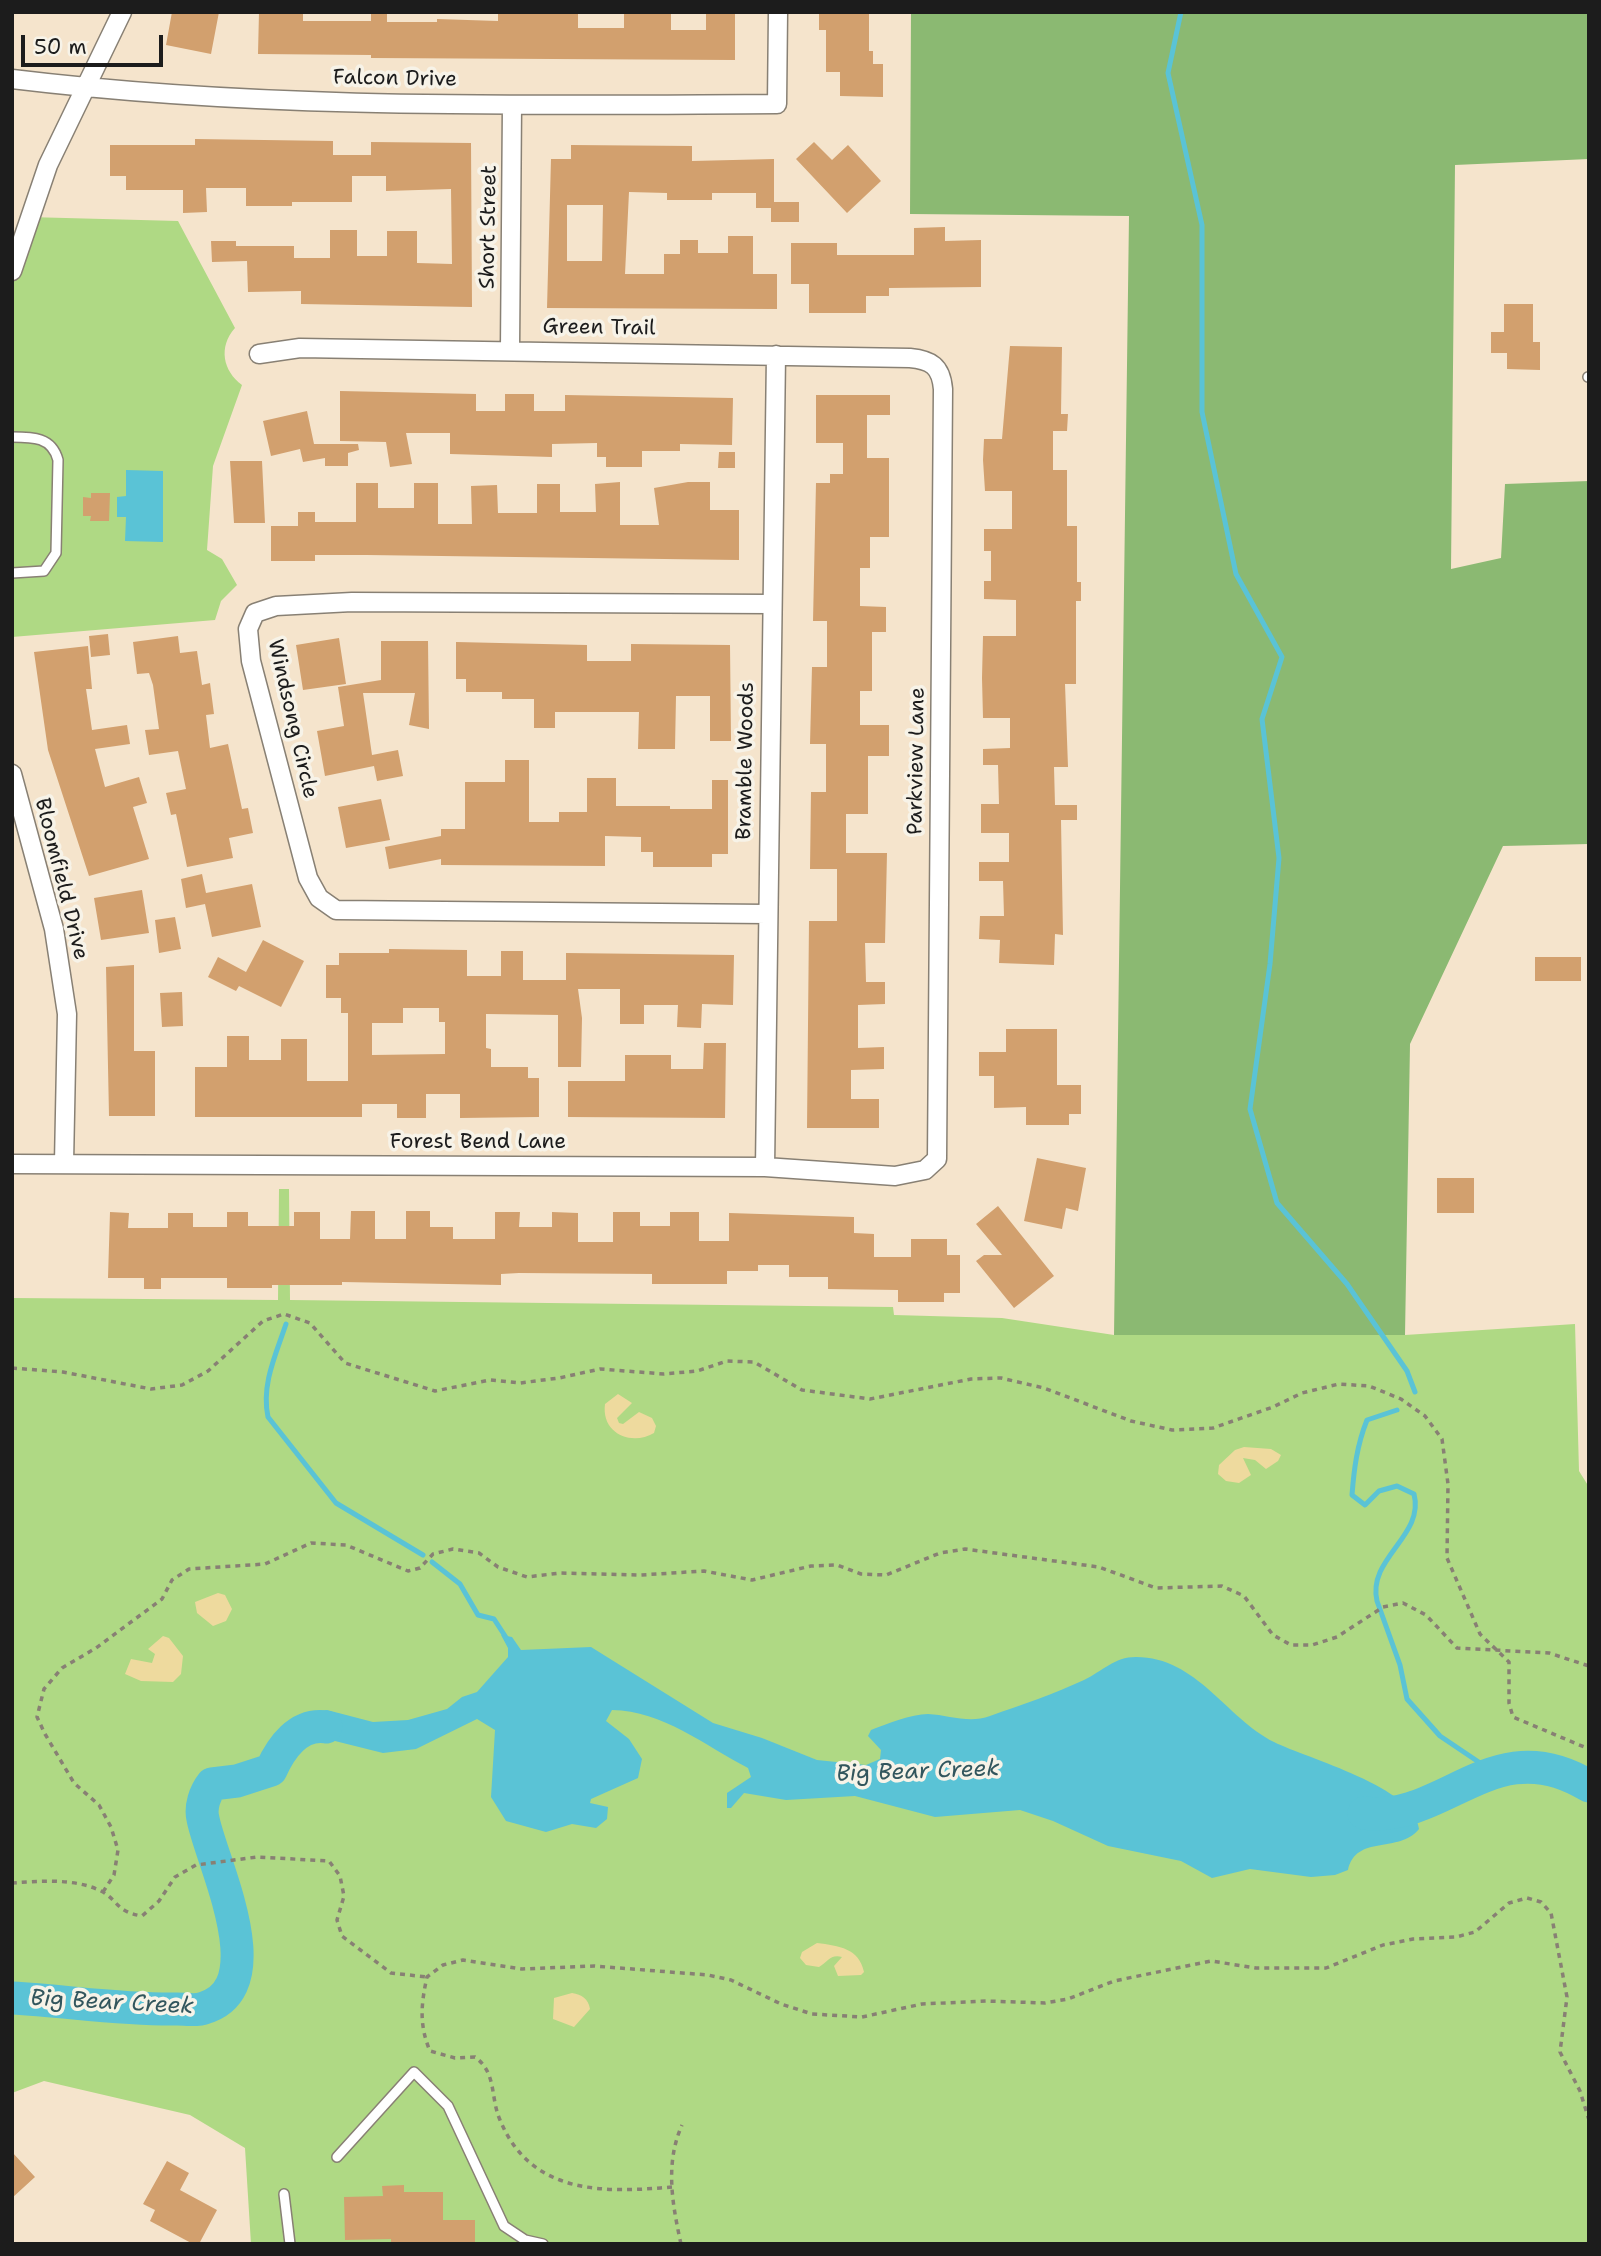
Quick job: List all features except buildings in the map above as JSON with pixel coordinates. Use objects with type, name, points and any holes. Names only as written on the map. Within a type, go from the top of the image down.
[{"type":"street","points":[[12,271],[39,187],[122,12]]},
{"type":"street","name":"Falcon Drive","points":[[12,79],[85,88],[220,98],[512,105],[777,104],[778,12]]},
{"type":"street","name":"Short Street","points":[[510,349],[512,105]]},
{"type":"street","name":"Green Trail","points":[[259,355],[300,348],[510,349],[910,358],[926,359],[936,366]]},
{"type":"street","name":"Bramble Woods","points":[[765,1167],[776,355]]},
{"type":"street","name":"Parkview Lane","points":[[936,366],[942,375],[943,389],[937,1159]]},
{"type":"street","name":"Windsong Circle","points":[[767,914],[335,909],[319,898],[308,878],[251,661],[248,629],[255,613],[276,606],[771,604]]},
{"type":"street","name":"Bloomfield Drive","points":[[12,774],[19,832],[54,929],[66,1014],[64,1163]]},
{"type":"street","name":"Forest Bend Lane","points":[[12,1164],[765,1167],[895,1176],[925,1170],[937,1159]]},
{"type":"lane","points":[[12,436],[36,437],[47,442],[55,449],[58,460],[56,553],[44,571],[12,573]]},
{"type":"lane","points":[[337,2157],[415,2072],[448,2106],[504,2226],[525,2240],[543,2244]]},
{"type":"lane","points":[[284,2194],[290,2244]]},
{"type":"path","points":[[12,1368],[63,1372],[151,1389],[182,1385],[208,1371],[263,1321],[284,1314],[310,1323],[345,1363],[435,1391],[490,1380],[520,1383],[600,1369],[664,1374],[697,1371],[727,1361],[754,1362],[802,1390],[870,1399],[971,1379],[1001,1378],[1044,1388],[1131,1421],[1172,1430],[1213,1428],[1273,1407],[1302,1393],[1339,1384],[1369,1386],[1401,1399],[1425,1416],[1442,1439],[1448,1484],[1447,1559],[1480,1634],[1509,1662],[1509,1703],[1513,1717],[1589,1749]]},
{"type":"path","points":[[103,1892],[114,1875],[118,1850],[111,1827],[99,1805],[74,1783],[37,1717],[44,1689],[61,1668],[96,1648],[162,1599],[172,1580],[189,1569],[265,1563],[311,1543],[346,1545],[408,1571],[420,1568],[433,1554],[453,1549],[479,1553],[498,1567],[527,1577],[560,1573],[641,1575],[704,1571],[752,1580],[811,1566],[837,1565],[862,1574],[886,1575],[940,1553],[965,1549],[1098,1567],[1156,1588],[1222,1586],[1244,1596],[1273,1635],[1291,1645],[1312,1645],[1338,1637],[1383,1607],[1403,1603],[1426,1615],[1457,1648],[1549,1653],[1589,1666]]},
{"type":"path","points":[[12,1883],[79,1884],[103,1892],[128,1914],[142,1916],[159,1901],[175,1877],[196,1865],[257,1857],[329,1861],[340,1876],[344,1896],[337,1920],[342,1936],[391,1973],[427,1977]]},
{"type":"path","points":[[672,2187],[577,2188],[541,2174],[515,2146],[499,2119],[486,2066],[475,2057],[455,2059],[430,2051],[423,2034],[421,2007],[427,1977],[443,1965],[463,1961],[522,1969],[594,1966],[708,1975],[730,1980],[781,2004],[812,2014],[862,2017],[922,2004],[986,2001],[1045,2003],[1068,1999],[1114,1981],[1210,1961],[1256,1968],[1326,1968],[1383,1945],[1413,1938],[1456,1937],[1475,1932],[1509,1903],[1527,1898],[1541,1902],[1551,1913],[1567,1997],[1560,2052],[1580,2091],[1589,2120]]},
{"type":"path","points":[[681,2244],[672,2187],[672,2146],[682,2125]]},
{"type":"green space","points":[[911,12],[1589,12],[1589,159],[1455,165],[1451,569],[1501,558],[1505,484],[1589,481],[1589,844],[1503,846],[1410,1044],[1405,1335],[1114,1335],[1129,216],[910,214]]},
{"type":"green space","points":[[28,217],[178,221],[235,328],[226,343],[225,358],[230,373],[242,385],[213,466],[207,550],[222,559],[237,585],[221,601],[215,620],[12,637],[12,271]]},
{"type":"green space","points":[[279,1189],[289,1189],[290,1300],[893,1307],[894,1315],[1002,1318],[1114,1335],[1405,1335],[1575,1324],[1579,1471],[1589,1487],[1589,2244],[251,2244],[245,2148],[190,2115],[44,2081],[12,2093],[12,1298],[278,1300]]},
{"type":"sand","points":[[618,1394],[632,1403],[617,1418],[619,1423],[623,1424],[639,1412],[652,1418],[656,1426],[654,1433],[636,1438],[620,1435],[613,1430],[605,1414],[605,1404]]},
{"type":"sand","points":[[1244,1447],[1271,1449],[1281,1455],[1278,1461],[1266,1469],[1255,1460],[1243,1458],[1251,1475],[1239,1483],[1226,1481],[1218,1474],[1219,1465],[1235,1450]]},
{"type":"sand","points":[[218,1593],[225,1595],[232,1609],[226,1621],[213,1626],[197,1613],[195,1602]]},
{"type":"sand","points":[[163,1636],[169,1638],[183,1656],[181,1674],[173,1682],[141,1681],[125,1674],[131,1659],[152,1663],[155,1654],[148,1649]]},
{"type":"sand","points":[[817,1943],[840,1947],[853,1953],[864,1972],[861,1975],[838,1976],[834,1966],[842,1957],[838,1956],[819,1967],[806,1965],[800,1958],[802,1952]]},
{"type":"sand","points":[[572,1993],[584,1998],[590,2009],[574,2027],[553,2019],[554,1998]]},
{"type":"water","points":[[126,470],[163,471],[163,542],[125,541],[126,517],[117,517],[117,497],[126,496]]},
{"type":"water","points":[[501,1635],[512,1637],[521,1650],[591,1647],[713,1723],[762,1738],[817,1760],[866,1765],[880,1759],[881,1750],[868,1736],[871,1730],[892,1722],[928,1714],[967,1719],[982,1718],[1073,1685],[1121,1659],[1136,1657],[1157,1660],[1177,1667],[1194,1678],[1241,1719],[1274,1742],[1380,1787],[1413,1814],[1419,1829],[1401,1841],[1360,1852],[1348,1870],[1335,1875],[1311,1877],[1250,1869],[1212,1878],[1181,1861],[1108,1846],[1053,1821],[1020,1810],[935,1817],[855,1796],[786,1800],[744,1793],[731,1808],[727,1808],[727,1793],[751,1777],[748,1768],[666,1723],[649,1716],[612,1710],[606,1721],[629,1739],[642,1759],[638,1778],[591,1799],[590,1803],[608,1807],[607,1819],[596,1828],[572,1824],[546,1832],[506,1821],[491,1797],[495,1730],[477,1719],[416,1749],[383,1753],[327,1739],[303,1745],[286,1742],[285,1727],[306,1713],[327,1710],[373,1722],[408,1720],[447,1709],[462,1697],[477,1692],[508,1657],[508,1648]]},
{"type":"waterway","points":[[1181,12],[1168,73],[1202,225],[1202,412],[1236,574],[1282,657],[1262,719],[1279,858],[1270,964],[1250,1109],[1277,1203],[1347,1284],[1407,1371],[1415,1392]]},
{"type":"waterway","points":[[286,1324],[268,1381],[268,1417],[336,1503],[423,1555]]},
{"type":"waterway","points":[[1397,1410],[1367,1420],[1358,1448],[1352,1495],[1365,1505],[1379,1491],[1397,1486],[1414,1494],[1415,1509],[1411,1522],[1380,1572],[1376,1586],[1377,1601],[1400,1665],[1407,1699],[1440,1736],[1492,1771]]},
{"type":"waterway","points":[[432,1562],[460,1584],[478,1615],[494,1619],[507,1639]]},
{"type":"waterway","name":"Big Bear Creek","points":[[12,1998],[194,2010],[204,2008],[225,1996],[235,1976],[237,1950],[226,1892],[203,1819],[205,1796],[212,1784],[237,1781],[271,1770],[285,1746],[299,1733],[307,1729],[326,1727]]},
{"type":"waterway","name":"Big Bear Creek","points":[[1364,1813],[1393,1812],[1420,1805],[1472,1781],[1525,1767],[1555,1771],[1589,1786]]}]
